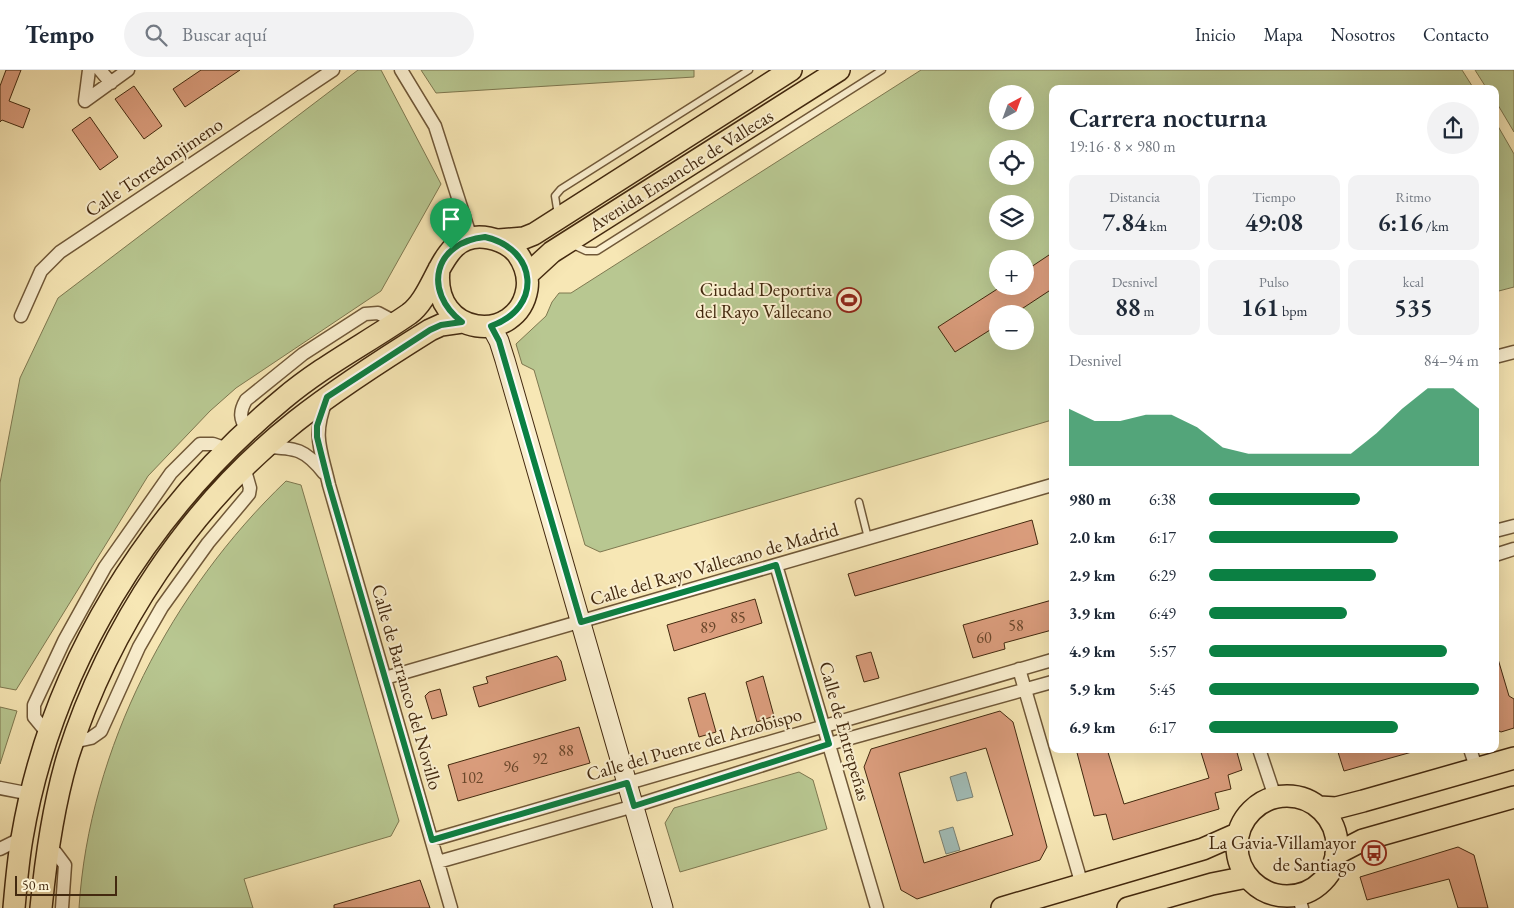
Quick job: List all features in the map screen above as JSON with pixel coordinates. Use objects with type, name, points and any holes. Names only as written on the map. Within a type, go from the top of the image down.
[{"type":"main road","name":"Avenida Ensanche de Vallecas","points":[[471,238],[485,237],[499,240],[530,236],[791,70]]},
{"type":"main road","name":"Avenida Ensanche de Vallecas","points":[[527,275],[540,261],[567,243],[839,70]]},
{"type":"main road","points":[[14,908],[22,838],[48,734],[82,653],[122,578],[173,508],[227,449],[302,383],[418,306],[451,249],[471,238]]},
{"type":"main road","points":[[439,269],[437,284],[441,299],[450,312],[462,322],[476,326],[491,326],[504,322],[523,302],[527,289],[527,275],[517,254],[512,248],[499,240]]},
{"type":"main road","points":[[40,908],[47,846],[73,742],[98,678],[139,601],[190,528],[244,467],[327,397],[430,330],[441,325],[462,322]]},
{"type":"main road","points":[[491,326],[499,341],[663,908]]},
{"type":"main road","points":[[1319,807],[1336,808],[1477,770],[1514,758]]},
{"type":"main road","points":[[1290,796],[1306,799],[1319,807],[1330,820],[1336,837],[1336,854],[1332,868],[1324,880],[1300,902],[1261,889],[1247,877],[1239,864],[1236,849],[1238,834],[1245,817],[1258,804],[1275,797],[1290,796]]},
{"type":"main road","points":[[1336,854],[1363,840],[1514,797]]},
{"type":"main road","points":[[1002,908],[1202,849],[1238,834]]},
{"type":"main road","points":[[1128,908],[1212,884],[1247,877]]},
{"type":"street","points":[[89,70],[85,101],[128,70]]},
{"type":"street","points":[[100,70],[111,83]]},
{"type":"street","name":"Calle Torredonjimeno","points":[[20,316],[41,271],[60,252],[333,70]]},
{"type":"street","points":[[401,70],[435,126],[471,238]]},
{"type":"street","points":[[1499,356],[1514,352]]},
{"type":"street","name":"Calle de Barranco del Novillo","points":[[327,397],[317,426],[317,437],[451,908]]},
{"type":"street","name":"Calle de Barranco del Novillo","points":[[266,447],[302,451],[314,460],[327,476]]},
{"type":"street","name":"Calle del Rayo Vallecano de Madrid","points":[[385,678],[1049,486]]},
{"type":"street","points":[[1499,530],[1514,526]]},
{"type":"street","points":[[1499,554],[1514,549]]},
{"type":"street","name":"Calle de Entrepeñas","points":[[776,565],[877,908]]},
{"type":"street","name":"Calle del Puente del Arzobispo","points":[[432,840],[1049,661]]},
{"type":"street","points":[[1019,669],[1082,885]]},
{"type":"street","name":"Calle del Puente del Arzobispo","points":[[438,862],[634,806],[829,744],[1049,683]]},
{"type":"street","points":[[1260,753],[1275,797]]},
{"type":"street","points":[[1471,753],[1477,770]]},
{"type":"street","points":[[0,788],[32,794]]},
{"type":"street","points":[[0,849],[22,838]]},
{"type":"street","points":[[47,846],[56,853],[65,865],[62,908]]},
{"type":"lane","points":[[558,218],[554,196],[561,188],[748,70]]},
{"type":"lane","points":[[567,243],[586,252],[597,251],[882,70]]},
{"type":"lane","points":[[859,502],[868,538]]},
{"type":"green space","points":[[358,70],[381,70],[441,184],[381,291],[236,388],[210,411],[148,476],[16,690],[0,687],[0,483],[20,378],[58,298]]},
{"type":"green space","points":[[421,70],[694,70],[694,77],[436,93]]},
{"type":"green space","name":"Ciudad Deportiva del Rayo Vallecano","points":[[921,70],[1462,70],[1471,85],[1049,85],[1049,421],[600,552],[585,545],[534,370],[522,364],[516,344],[546,316],[552,302],[559,293],[571,293]]},
{"type":"green space","points":[[1475,70],[1514,70],[1514,132],[1499,107],[1499,85],[1484,85]]},
{"type":"green space","points":[[1499,128],[1514,154],[1514,287],[1499,291]]},
{"type":"green space","points":[[286,481],[301,485],[399,821],[391,836],[244,879],[253,908],[79,908],[86,848],[100,789],[119,731],[143,675],[173,622],[207,571],[245,524]]},
{"type":"green space","points":[[0,707],[17,711],[0,764]]},
{"type":"green space","points":[[799,772],[813,780],[827,829],[680,872],[665,823],[674,808]]},
{"type":"water","points":[[966,772],[973,797],[957,801],[950,777]]},
{"type":"water","points":[[953,827],[960,850],[946,854],[939,831]]},
{"type":"building","points":[[6,70],[21,70],[9,101],[30,109],[23,128],[2,120],[0,122],[0,86]]},
{"type":"building","points":[[201,70],[240,70],[185,107],[173,89]]},
{"type":"building","points":[[134,86],[162,126],[144,139],[115,99]]},
{"type":"building","points":[[90,117],[118,157],[100,170],[72,130]]},
{"type":"building","points":[[1049,255],[1049,291],[1028,305],[989,305],[989,331],[955,352],[938,327],[989,294],[1034,295],[1034,265]]},
{"type":"building","points":[[1032,520],[1038,544],[855,596],[848,574]]},
{"type":"building","points":[[755,599],[762,623],[674,651],[667,625]]},
{"type":"building","points":[[1049,601],[1049,631],[1004,643],[1005,649],[973,658],[963,625]]},
{"type":"building","points":[[871,652],[879,678],[864,682],[856,656]]},
{"type":"building","points":[[557,656],[561,661],[566,680],[479,707],[473,687],[488,683],[486,677]]},
{"type":"building","points":[[1499,662],[1509,696],[1514,699],[1514,728],[1499,731]]},
{"type":"building","points":[[763,676],[774,716],[757,722],[746,682]]},
{"type":"building","points":[[440,689],[447,715],[432,719],[425,696],[429,692]]},
{"type":"building","points":[[705,693],[716,732],[699,737],[688,698]]},
{"type":"building","points":[[1000,711],[1013,722],[1047,847],[1040,860],[917,899],[901,890],[864,767],[871,749]],"holes":[[[986,748],[1013,835],[924,863],[899,773]]]},
{"type":"building","points":[[579,727],[590,763],[458,801],[448,765]]},
{"type":"building","points":[[1077,753],[1108,753],[1124,804],[1209,778],[1201,753],[1237,753],[1242,770],[1228,775],[1231,789],[1215,793],[1219,809],[1113,840],[1106,814],[1094,816]]},
{"type":"building","points":[[1338,753],[1408,753],[1344,771]]},
{"type":"building","points":[[1458,847],[1474,855],[1488,908],[1458,908],[1449,879],[1367,900],[1360,877]]},
{"type":"building","points":[[420,880],[430,908],[334,908],[334,905]]},
{"type":"place","name":"Ciudad Deportiva del Rayo Vallecano","points":[[849,300]]},
{"type":"place","name":"La Gavia-Villamayor de Santiago","points":[[1374,853]]},
{"type":"route","points":[[485,237],[499,240],[512,248],[522,260],[527,275],[527,289],[523,302],[504,322],[491,326],[499,341],[581,622],[776,565],[829,744],[634,806],[627,783],[432,840],[329,485],[317,437],[317,426],[327,397],[430,330],[441,325],[462,322],[450,312],[441,299],[437,284],[439,269],[451,249],[460,242],[471,238],[485,237]]}]
